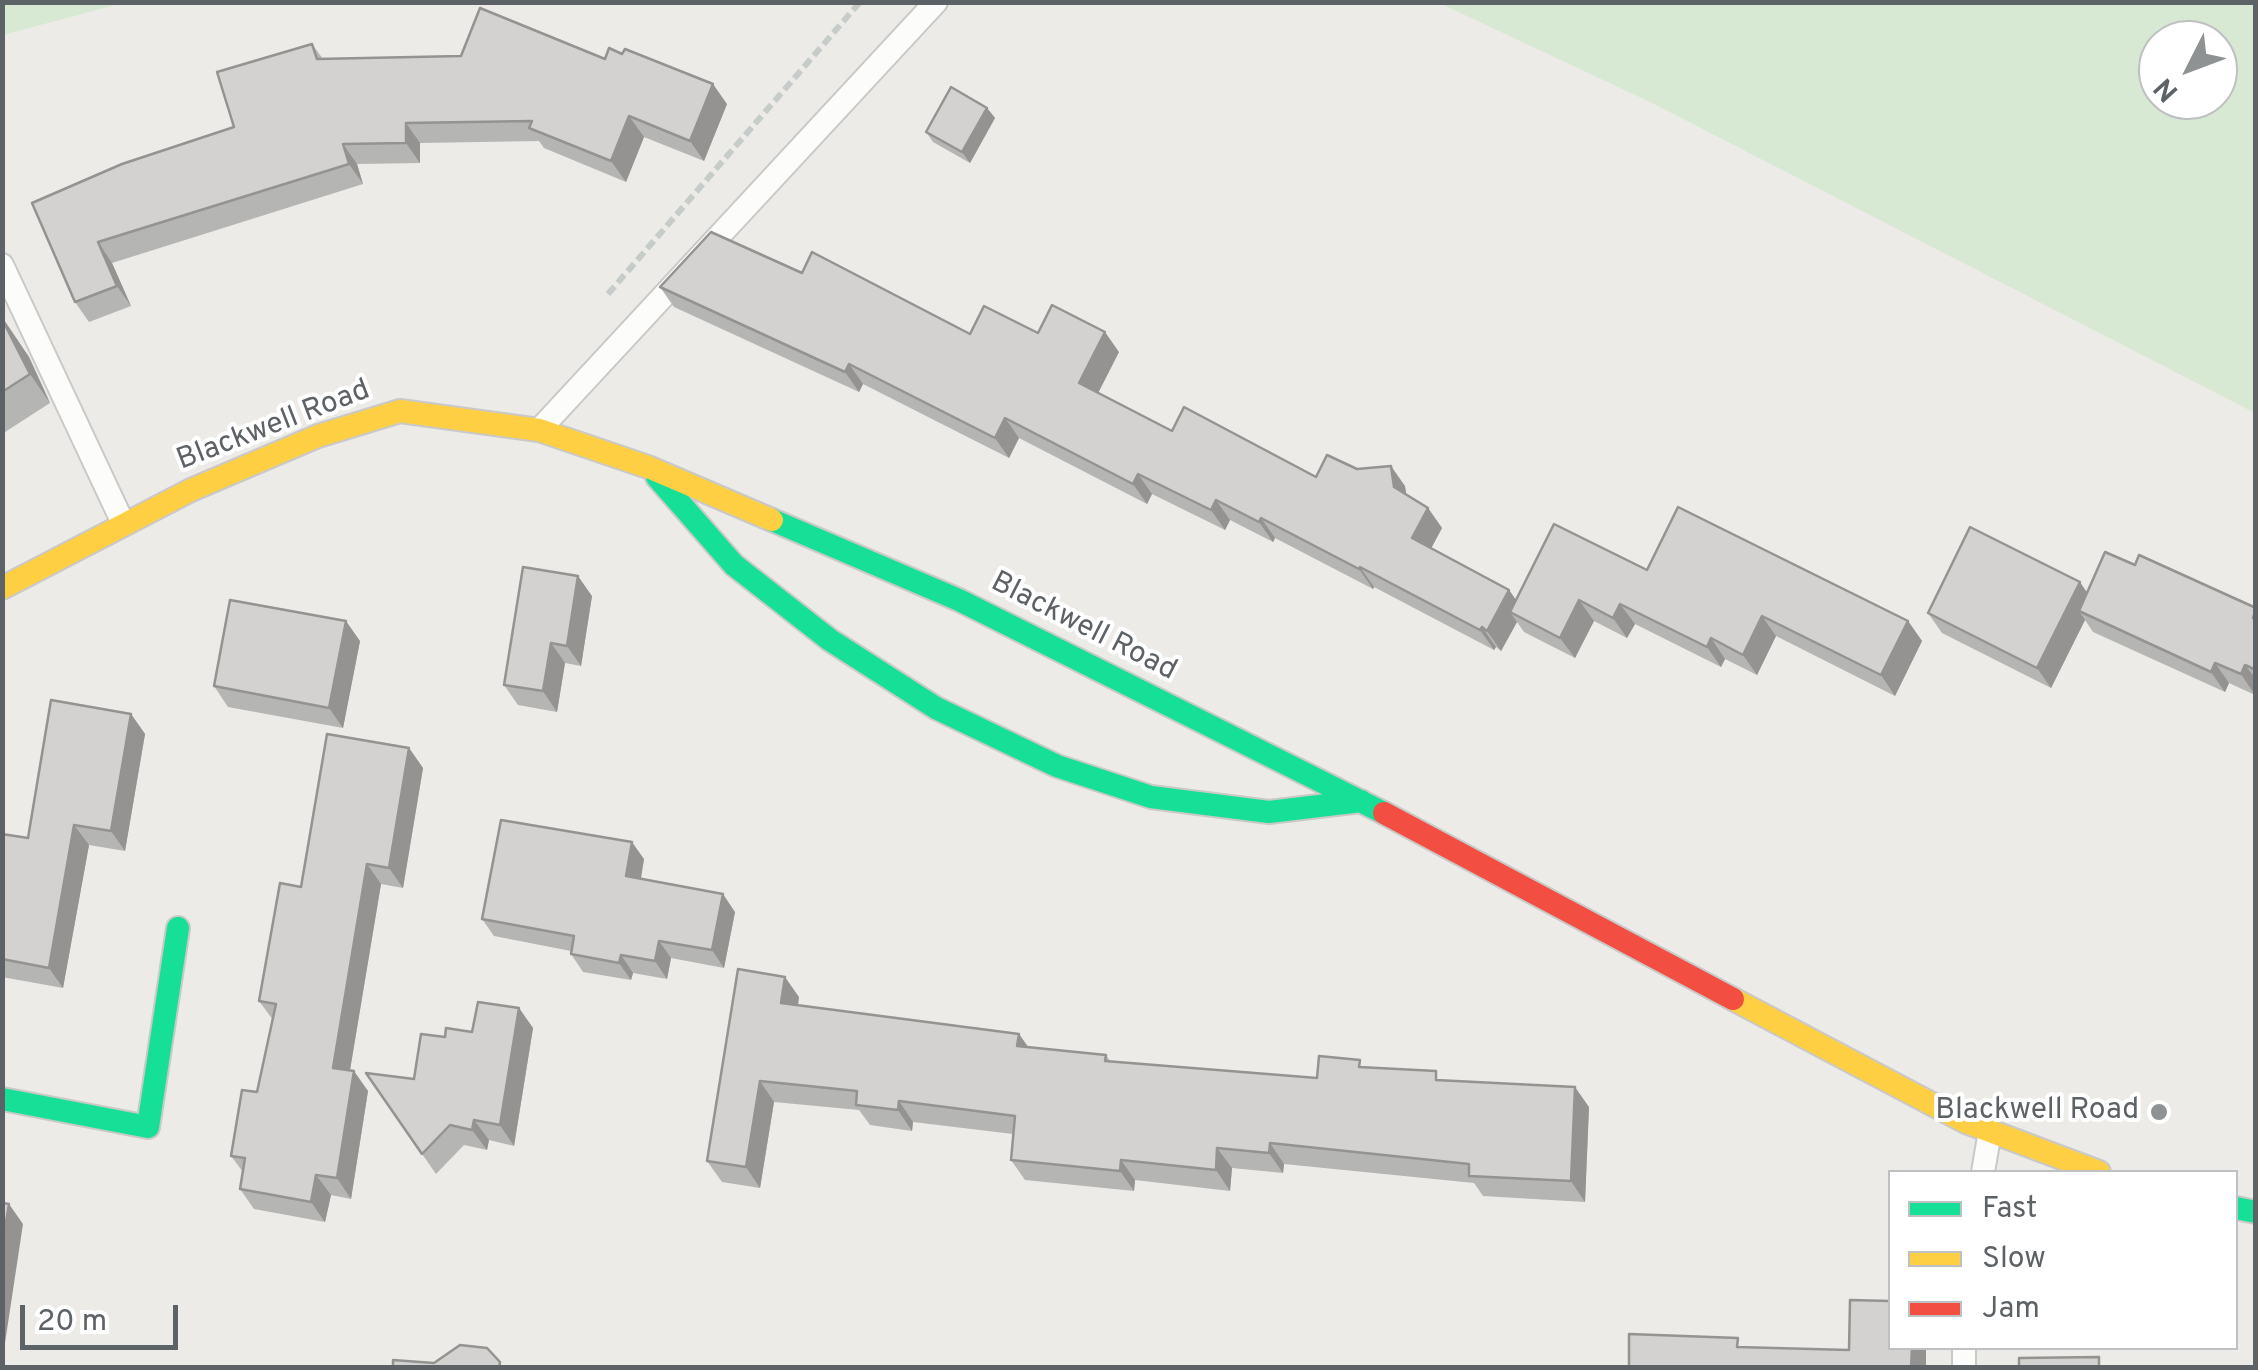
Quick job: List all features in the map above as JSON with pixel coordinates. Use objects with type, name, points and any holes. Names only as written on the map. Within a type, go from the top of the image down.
[{"type":"street","name":"Blackwell Road","points":[[2,588],[123,522],[318,436],[400,411],[539,430],[648,467],[959,600],[1362,801],[1966,1122],[2094,1170]]},
{"type":"street","points":[[648,467],[734,564],[830,640],[936,708],[1057,766],[1151,797],[1269,812],[1362,801]]},
{"type":"street","points":[[2,1099],[148,1127],[178,928]]},
{"type":"lane","points":[[539,430],[936,2]]},
{"type":"lane","points":[[2,265],[123,522]]},
{"type":"lane","points":[[1982,1170],[1990,1130]]},
{"type":"path","points":[[596,308],[860,2]]},
{"type":"green space","points":[[3,2],[123,2],[123,3],[3,35]]},
{"type":"green space","points":[[1439,3],[2255,3],[2255,413],[1650,102]]},
{"type":"building","points":[[480,8],[605,59],[609,48],[622,54],[625,49],[713,84],[690,141],[629,116],[611,161],[529,128],[532,121],[406,123],[406,143],[343,144],[349,164],[98,242],[117,286],[75,302],[32,203],[122,164],[234,127],[217,72],[312,44],[317,59],[461,56]]},
{"type":"building","points":[[951,87],[987,108],[962,152],[926,132]]},
{"type":"building","points":[[711,232],[802,273],[812,252],[970,334],[984,306],[1038,333],[1052,305],[1105,332],[1079,383],[1172,431],[1184,407],[1316,477],[1327,455],[1357,469],[1391,466],[1394,487],[1428,508],[1412,538],[1509,590],[1487,631],[1482,627],[1480,630],[1261,518],[1259,522],[1216,500],[1211,510],[1138,474],[1133,484],[1005,418],[995,438],[849,364],[845,372],[660,287]]},
{"type":"building","points":[[2,319],[30,374],[2,392]]},
{"type":"building","points":[[1678,507],[1908,621],[1881,675],[1762,616],[1743,655],[1711,638],[1707,647],[1620,604],[1613,618],[1579,600],[1560,638],[1510,612],[1554,524],[1647,570]]},
{"type":"building","points":[[1970,527],[2080,582],[2037,668],[1928,613]]},
{"type":"building","points":[[2105,552],[2135,565],[2139,555],[2256,608],[2256,670],[2245,665],[2241,674],[2215,663],[2211,672],[2079,611]]},
{"type":"building","points":[[523,567],[578,576],[567,646],[551,643],[543,691],[504,685]]},
{"type":"building","points":[[230,600],[346,621],[329,708],[214,686]]},
{"type":"building","points":[[51,700],[131,714],[111,831],[74,825],[49,968],[2,959],[2,834],[28,838]]},
{"type":"building","points":[[327,734],[409,748],[389,868],[367,864],[333,1068],[354,1071],[337,1178],[316,1175],[311,1202],[240,1189],[245,1158],[231,1156],[242,1090],[257,1092],[276,1004],[259,1001],[280,883],[301,887]]},
{"type":"building","points":[[501,820],[632,842],[626,876],[723,894],[712,950],[659,941],[655,961],[621,955],[619,963],[571,954],[574,936],[482,919]]},
{"type":"building","points":[[738,969],[785,977],[781,1003],[1019,1034],[1017,1046],[1106,1055],[1105,1061],[1317,1078],[1319,1056],[1360,1060],[1359,1067],[1436,1071],[1436,1080],[1575,1087],[1571,1181],[1469,1176],[1469,1164],[1270,1143],[1269,1153],[1217,1148],[1216,1170],[1121,1160],[1120,1171],[1011,1160],[1015,1116],[899,1101],[898,1110],[856,1105],[857,1091],[760,1081],[746,1167],[707,1161]]},
{"type":"building","points":[[478,1002],[519,1008],[500,1125],[474,1120],[472,1130],[450,1125],[422,1154],[366,1073],[414,1079],[421,1034],[445,1037],[446,1028],[472,1032]]},
{"type":"building","points":[[2,1203],[9,1204],[2,1246]]},
{"type":"building","points":[[1850,1300],[1888,1301],[1888,1350],[1912,1350],[1911,1368],[1629,1368],[1629,1334],[1738,1338],[1737,1347],[1849,1350]]},
{"type":"building","points":[[460,1345],[487,1348],[500,1362],[499,1368],[393,1368],[393,1360],[434,1363]]},
{"type":"building","points":[[2099,1357],[2099,1368],[2019,1368],[2019,1358]]},
{"type":"traffic: fast","points":[[657,477],[734,565],[830,640],[936,708],[1057,766],[1151,797],[1269,812],[1361,801]]},
{"type":"traffic: fast","points":[[772,520],[959,600],[1384,813]]},
{"type":"traffic: fast","points":[[2,1099],[148,1127],[178,928]]},
{"type":"traffic: fast","points":[[2238,1208],[2256,1212]]},
{"type":"traffic: slow","points":[[2,588],[191,490],[318,436],[400,411],[539,430],[648,467],[772,520]]},
{"type":"traffic: slow","points":[[1733,999],[1966,1122],[2094,1170]]},
{"type":"traffic: jam","points":[[1384,813],[1733,999]]},
{"type":"place","name":"Blackwell Road","points":[[2159,1112]]}]
